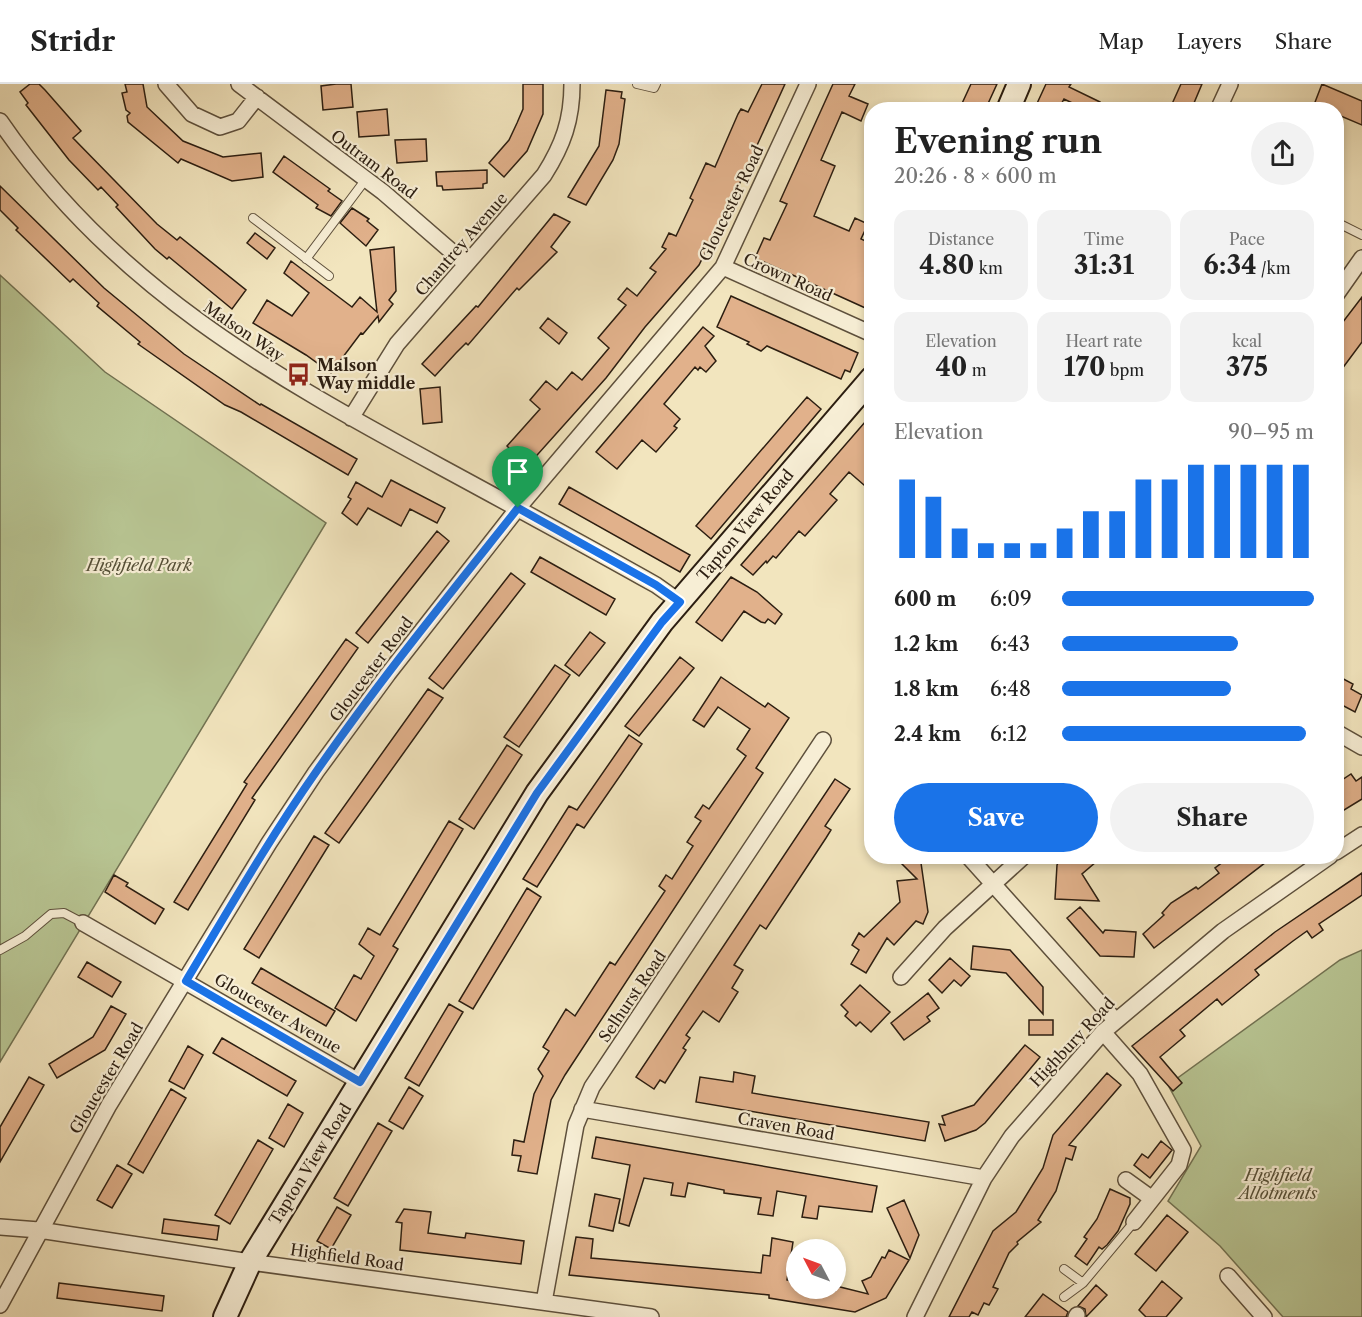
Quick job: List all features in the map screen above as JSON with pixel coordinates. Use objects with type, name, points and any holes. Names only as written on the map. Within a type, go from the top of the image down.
[{"type":"street","points":[[166,84],[192,114],[220,127],[238,121],[257,98]]},
{"type":"street","name":"Outram Road","points":[[239,84],[366,179],[466,264]]},
{"type":"street","name":"Chantrey Avenue","points":[[351,418],[397,344],[549,167],[570,124],[572,84]]},
{"type":"street","name":"Gloucester Road","points":[[0,1305],[39,1230],[109,1106],[269,843],[316,772],[388,674],[518,508],[723,267],[808,84]]},
{"type":"street","points":[[1011,102],[1019,84]]},
{"type":"street","points":[[1222,102],[1230,84]]},
{"type":"street","name":"Malson Way","points":[[0,122],[18,148],[102,242],[170,302],[259,364],[351,418],[656,585],[680,602]]},
{"type":"street","points":[[1344,284],[1362,258]]},
{"type":"street","name":"Crown Road","points":[[723,267],[864,330]]},
{"type":"street","name":"Tapton View Road","points":[[225,1317],[249,1262],[537,793],[662,622],[864,387]]},
{"type":"street","points":[[1344,737],[1362,747]]},
{"type":"street","name":"Selhurst Road","points":[[544,1302],[576,1125],[592,1087],[823,740]]},
{"type":"street","points":[[1344,847],[1362,835]]},
{"type":"street","points":[[976,864],[1114,1020]]},
{"type":"street","points":[[901,977],[945,928],[1015,864]]},
{"type":"street","name":"Highbury Road","points":[[915,1317],[984,1178],[1012,1136],[1102,1032],[1223,931],[1319,864]]},
{"type":"street","name":"Gloucester Avenue","points":[[83,923],[360,1082]]},
{"type":"street","points":[[1102,1032],[1140,1074],[1183,1150],[1179,1165],[1134,1222]]},
{"type":"street","name":"Craven Road","points":[[582,1109],[984,1178]]},
{"type":"street","points":[[1126,1180],[1152,1198]]},
{"type":"street","name":"Highfield Road","points":[[0,1227],[39,1230],[249,1262],[651,1317]]},
{"type":"street","points":[[1228,1275],[1264,1317]]},
{"type":"lane","points":[[637,84],[654,88],[656,84]]},
{"type":"lane","points":[[306,259],[366,179]]},
{"type":"lane","points":[[253,219],[329,276]]},
{"type":"lane","points":[[1344,226],[1362,236]]},
{"type":"lane","points":[[0,950],[25,936],[51,914],[64,913],[83,923]]},
{"type":"lane","points":[[1064,1297],[1083,1282],[1134,1222]]},
{"type":"lane","points":[[1064,1269],[1083,1282]]},
{"type":"green space","name":"Highfield Park","points":[[0,275],[105,372],[326,523],[0,1062]]},
{"type":"green space","name":"Highfield Allotments","points":[[1362,950],[1362,1317],[1283,1317],[1220,1246],[1168,1201],[1201,1146],[1168,1085],[1340,960]]},
{"type":"building","points":[[30,84],[39,84],[45,90],[81,131],[73,138],[157,224],[177,240],[180,237],[246,290],[232,309],[169,257],[167,259],[155,249],[116,207],[118,205],[101,187],[98,190],[69,160],[26,105],[28,103],[20,92]]},
{"type":"building","points":[[125,84],[143,84],[147,107],[183,141],[223,157],[261,153],[263,177],[232,181],[181,159],[178,163],[128,122],[127,116],[130,113],[126,110],[122,93],[127,92]]},
{"type":"building","points":[[351,84],[353,107],[323,110],[321,86]]},
{"type":"building","points":[[523,84],[543,84],[543,114],[527,151],[504,177],[489,163],[509,140],[517,123],[523,109]]},
{"type":"building","points":[[762,84],[785,84],[712,244],[710,243],[699,265],[645,327],[606,378],[513,482],[496,467],[511,450],[507,446],[540,409],[530,400],[546,381],[557,390],[572,372],[582,380],[609,348],[598,338],[626,305],[618,299],[627,288],[637,296],[656,272],[650,268],[666,249],[662,247],[669,233],[676,236],[693,200],[690,198],[706,163],[715,167],[738,114],[741,109],[748,112]]},
{"type":"building","points":[[833,84],[855,84],[849,96],[864,102],[864,114],[861,121],[842,112],[821,160],[835,166],[814,216],[849,231],[855,218],[864,222],[864,233],[861,239],[864,240],[864,307],[755,258],[764,238],[770,240],[787,204],[780,201]]},
{"type":"building","points":[[971,84],[997,84],[989,102],[963,102]]},
{"type":"building","points":[[1046,84],[1071,84],[1069,87],[1100,102],[1070,102],[1064,99],[1062,102],[1038,102]]},
{"type":"building","points":[[1181,84],[1202,84],[1194,102],[1173,102]]},
{"type":"building","points":[[1322,84],[1362,101],[1362,125],[1344,117],[1344,102],[1315,102]]},
{"type":"building","points":[[606,90],[622,92],[621,98],[625,99],[619,144],[613,160],[586,205],[568,197],[599,146]]},
{"type":"building","points":[[387,109],[389,135],[359,137],[357,112]]},
{"type":"building","points":[[426,139],[427,161],[397,163],[395,140]]},
{"type":"building","points":[[284,156],[330,189],[328,191],[342,201],[331,216],[316,208],[318,205],[273,172]]},
{"type":"building","points":[[487,170],[487,183],[483,184],[483,188],[443,190],[442,186],[437,186],[436,172]]},
{"type":"building","points":[[0,186],[104,288],[184,354],[260,405],[357,459],[348,475],[241,412],[225,405],[138,344],[140,342],[97,306],[99,303],[73,279],[70,282],[16,230],[18,228],[0,210]]},
{"type":"building","points":[[352,208],[369,219],[367,221],[378,230],[366,246],[340,223]]},
{"type":"building","points":[[554,214],[570,222],[551,247],[557,252],[519,290],[517,288],[468,345],[466,343],[435,376],[422,364],[476,306],[478,307]]},
{"type":"building","points":[[255,233],[275,248],[267,259],[247,243]]},
{"type":"building","points":[[394,247],[396,291],[389,300],[393,304],[379,322],[378,316],[363,334],[361,333],[331,373],[253,323],[267,300],[292,316],[309,293],[284,273],[291,261],[352,307],[360,297],[377,312],[370,250]]},
{"type":"building","points":[[731,296],[858,353],[850,372],[845,370],[841,379],[767,346],[761,351],[747,344],[749,342],[717,327]]},
{"type":"building","points":[[1362,297],[1362,342],[1344,366],[1344,321]]},
{"type":"building","points":[[548,318],[567,333],[559,344],[540,328]]},
{"type":"building","points":[[703,327],[714,336],[705,346],[716,361],[706,372],[700,367],[698,370],[695,367],[664,404],[680,419],[674,426],[677,428],[656,452],[642,440],[617,469],[596,452]]},
{"type":"building","points":[[440,387],[442,422],[423,424],[420,389]]},
{"type":"building","points":[[807,397],[821,409],[711,539],[696,526]]},
{"type":"building","points":[[864,423],[864,485],[849,472],[830,494],[837,500],[805,536],[799,531],[776,558],[773,556],[767,563],[766,561],[753,575],[741,565]]},
{"type":"building","points":[[391,480],[445,508],[437,523],[410,509],[401,526],[368,508],[357,525],[342,513],[351,499],[348,497],[356,482],[382,497]]},
{"type":"building","points":[[569,487],[690,555],[680,572],[559,504]]},
{"type":"building","points":[[437,531],[449,541],[368,643],[356,633]]},
{"type":"building","points":[[540,557],[615,599],[606,615],[531,572]]},
{"type":"building","points":[[511,573],[525,584],[443,689],[429,678]]},
{"type":"building","points":[[731,577],[757,592],[782,614],[775,624],[768,619],[765,623],[761,622],[744,611],[722,641],[696,622]]},
{"type":"building","points":[[590,632],[605,643],[579,676],[565,665]]},
{"type":"building","points":[[346,639],[358,648],[252,798],[255,800],[188,910],[174,902],[247,784],[244,782]]},
{"type":"building","points":[[680,657],[694,668],[639,736],[625,726]]},
{"type":"building","points":[[555,665],[570,675],[519,747],[504,737]]},
{"type":"building","points":[[721,677],[765,707],[768,703],[789,718],[756,768],[763,773],[565,1075],[551,1100],[537,1174],[518,1171],[521,1156],[512,1155],[514,1140],[524,1142],[534,1094],[543,1076],[538,1069],[549,1051],[543,1047],[566,1009],[575,1016],[610,962],[615,965],[665,891],[659,886],[666,875],[672,879],[693,846],[687,842],[701,821],[695,817],[703,805],[709,809],[746,756],[737,749],[750,729],[718,707],[704,727],[693,720]]},
{"type":"building","points":[[1344,679],[1353,684],[1351,689],[1362,695],[1355,712],[1344,706]]},
{"type":"building","points":[[428,689],[443,698],[339,843],[325,833]]},
{"type":"building","points":[[629,735],[642,744],[584,828],[577,824],[537,887],[523,879],[569,806],[577,810]]},
{"type":"building","points":[[507,745],[522,755],[474,829],[459,819]]},
{"type":"building","points":[[1351,774],[1356,781],[1362,777],[1362,799],[1344,810],[1344,779]]},
{"type":"building","points":[[835,779],[850,789],[825,826],[831,830],[826,838],[766,929],[760,925],[734,965],[743,970],[732,988],[738,992],[719,1022],[703,1011],[686,1035],[690,1038],[683,1048],[686,1050],[665,1083],[660,1080],[654,1089],[636,1077]]},
{"type":"building","points":[[449,821],[463,829],[393,946],[398,949],[356,1021],[335,1008],[354,975],[361,979],[374,956],[359,944],[368,928],[380,935]]},
{"type":"building","points":[[314,836],[329,845],[259,958],[244,949]]},
{"type":"building","points":[[902,864],[921,864],[928,912],[923,924],[916,921],[894,945],[887,938],[866,973],[851,964],[859,950],[852,945],[859,933],[864,937],[900,902],[897,881],[917,879]]},
{"type":"building","points":[[1094,864],[1082,874],[1099,901],[1055,899],[1057,865]]},
{"type":"building","points":[[1220,864],[1264,864],[1154,948],[1143,934],[1164,915],[1162,913],[1171,903],[1196,887],[1198,889],[1219,873],[1215,868]]},
{"type":"building","points":[[1362,873],[1362,895],[1319,924],[1323,930],[1312,938],[1307,931],[1255,970],[1259,975],[1222,1005],[1217,999],[1180,1030],[1185,1036],[1160,1057],[1182,1083],[1173,1091],[1132,1046],[1275,932]]},
{"type":"building","points":[[114,875],[128,883],[126,886],[164,909],[155,924],[105,892]]},
{"type":"building","points":[[527,888],[541,897],[473,1009],[459,1001]]},
{"type":"building","points":[[1080,907],[1103,933],[1105,930],[1136,932],[1134,957],[1100,956],[1067,918]]},
{"type":"building","points":[[973,946],[1010,950],[1043,987],[1043,1014],[1006,973],[971,969]]},
{"type":"building","points":[[950,958],[970,976],[961,986],[954,980],[942,993],[929,980]]},
{"type":"building","points":[[87,962],[121,982],[112,997],[78,977]]},
{"type":"building","points":[[261,968],[335,1011],[326,1026],[252,983]]},
{"type":"building","points":[[860,985],[890,1012],[871,1032],[860,1022],[856,1026],[845,1016],[848,1012],[841,1005]]},
{"type":"building","points":[[928,993],[939,1008],[927,1017],[930,1021],[904,1040],[891,1023]]},
{"type":"building","points":[[449,1004],[463,1012],[419,1086],[405,1078]]},
{"type":"building","points":[[111,1006],[126,1014],[105,1050],[57,1078],[49,1064],[93,1037]]},
{"type":"building","points":[[1029,1020],[1053,1020],[1053,1035],[1029,1035]]},
{"type":"building","points":[[222,1038],[296,1081],[287,1096],[213,1053]]},
{"type":"building","points":[[1025,1045],[1040,1057],[985,1123],[976,1130],[945,1141],[939,1124],[945,1125],[942,1116],[974,1105]]},
{"type":"building","points":[[188,1046],[203,1055],[184,1089],[169,1081]]},
{"type":"building","points":[[734,1072],[755,1076],[752,1093],[929,1122],[925,1141],[696,1102],[700,1077],[733,1082]]},
{"type":"building","points":[[1107,1073],[1121,1085],[1069,1145],[1076,1147],[1072,1160],[1066,1158],[1056,1191],[1038,1220],[1041,1222],[1017,1242],[1018,1244],[1009,1253],[993,1287],[998,1289],[989,1305],[984,1303],[978,1315],[972,1312],[969,1317],[949,1317],[993,1231],[1016,1212],[1043,1168],[1053,1135]]},
{"type":"building","points":[[29,1077],[44,1085],[0,1162],[0,1127]]},
{"type":"building","points":[[409,1087],[423,1096],[403,1129],[389,1121]]},
{"type":"building","points":[[171,1089],[186,1098],[143,1173],[128,1164]]},
{"type":"building","points":[[288,1104],[303,1113],[284,1147],[269,1138]]},
{"type":"building","points":[[378,1123],[392,1131],[348,1206],[334,1198]]},
{"type":"building","points":[[596,1137],[877,1186],[872,1212],[819,1206],[817,1219],[802,1217],[806,1196],[777,1191],[773,1216],[758,1214],[761,1198],[724,1193],[724,1190],[688,1183],[685,1197],[671,1195],[673,1183],[644,1178],[629,1226],[619,1223],[630,1165],[592,1158]]},
{"type":"building","points":[[258,1140],[273,1149],[230,1224],[215,1215]]},
{"type":"building","points":[[1161,1141],[1172,1150],[1150,1178],[1134,1165],[1142,1154],[1148,1158]]},
{"type":"building","points":[[117,1165],[132,1174],[112,1208],[97,1200]]},
{"type":"building","points":[[1110,1189],[1130,1198],[1130,1204],[1118,1231],[1107,1245],[1102,1249],[1099,1247],[1087,1265],[1075,1256],[1087,1239],[1084,1237],[1097,1219]]},
{"type":"building","points":[[595,1194],[620,1199],[613,1231],[589,1226]]},
{"type":"building","points":[[904,1200],[919,1235],[910,1258],[887,1208]]},
{"type":"building","points":[[337,1207],[351,1215],[331,1249],[317,1241]]},
{"type":"building","points":[[404,1209],[431,1212],[428,1233],[465,1238],[466,1233],[524,1241],[521,1264],[400,1250],[402,1223],[396,1222]]},
{"type":"building","points":[[1167,1215],[1188,1232],[1156,1271],[1135,1254]]},
{"type":"building","points":[[164,1219],[219,1226],[217,1240],[162,1233]]},
{"type":"building","points":[[576,1237],[593,1239],[591,1258],[761,1273],[763,1255],[770,1256],[772,1238],[786,1241],[786,1299],[846,1299],[846,1288],[868,1294],[862,1281],[871,1277],[882,1257],[885,1258],[889,1250],[909,1260],[886,1298],[855,1312],[769,1298],[769,1295],[569,1275]]},
{"type":"building","points":[[1162,1281],[1182,1298],[1166,1317],[1146,1317],[1139,1310]]},
{"type":"building","points":[[59,1283],[164,1296],[162,1311],[57,1298]]},
{"type":"building","points":[[1096,1285],[1107,1295],[1086,1317],[1085,1309],[1078,1306]]},
{"type":"building","points":[[1043,1294],[1068,1312],[1066,1317],[1025,1317]]},
{"type":"place","name":"Malson Way middle","points":[[299,374]]},
{"type":"route","points":[[518,508],[656,585],[680,602],[662,622],[537,793],[360,1082],[186,981],[269,843],[316,772],[388,674],[518,508]]}]
